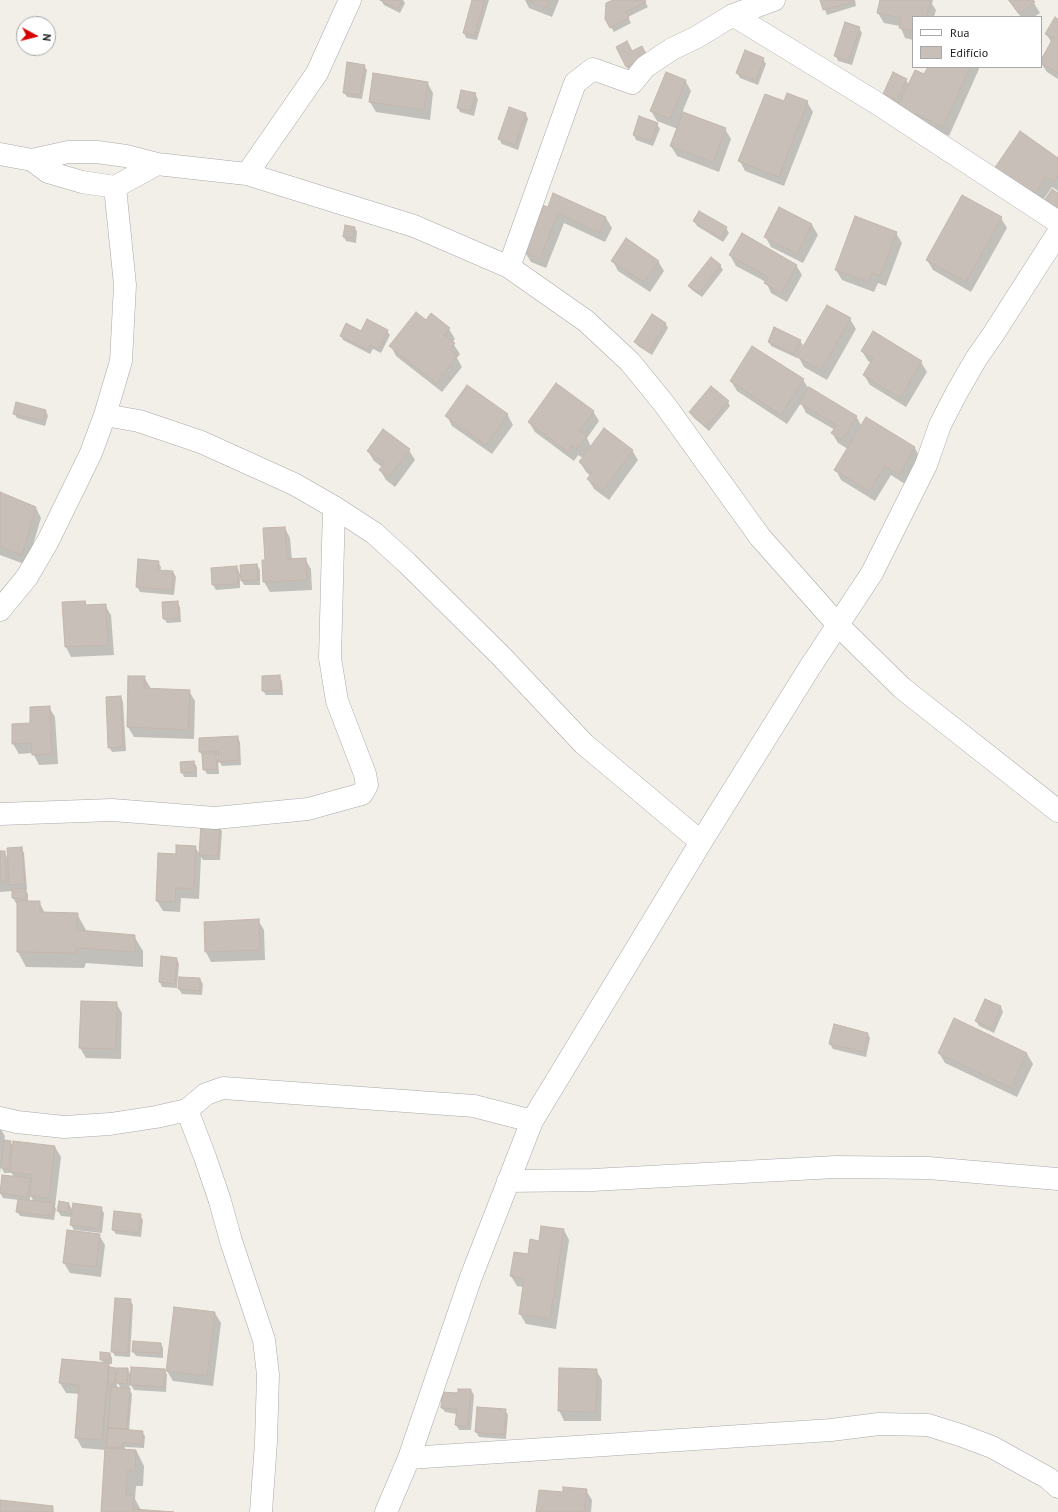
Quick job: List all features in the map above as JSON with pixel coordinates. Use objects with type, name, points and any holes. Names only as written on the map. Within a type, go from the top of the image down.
[{"type":"street","points":[[248,174],[317,73],[350,0]]},
{"type":"street","points":[[509,267],[574,83],[593,69],[632,83],[645,67],[672,49],[697,37],[733,15],[774,0]]},
{"type":"street","points":[[733,15],[875,102],[1058,222]]},
{"type":"street","points":[[0,154],[32,160],[68,152],[97,152],[126,156],[157,164],[248,174],[414,226],[509,267],[586,321],[630,362],[665,405],[760,536],[838,626],[902,688],[1058,811]]},
{"type":"street","points":[[32,160],[48,172],[82,182],[115,187],[157,164]]},
{"type":"street","points":[[0,610],[27,577],[48,541],[91,453],[105,414],[121,361],[125,285],[115,187]]},
{"type":"street","points":[[386,1512],[409,1458],[471,1277],[532,1121],[701,842],[810,667],[872,573],[926,465],[940,425],[976,359],[1058,233]]},
{"type":"street","points":[[105,414],[139,421],[201,442],[294,484],[334,507],[374,533],[407,563],[501,656],[584,744],[701,842]]},
{"type":"street","points":[[0,814],[112,810],[215,818],[308,809],[362,794],[367,785],[365,774],[337,700],[330,658],[334,507]]},
{"type":"street","points":[[0,1118],[17,1122],[64,1127],[118,1123],[156,1118],[186,1110],[206,1094],[223,1088],[474,1106],[532,1121]]},
{"type":"street","points":[[186,1110],[220,1200],[231,1241],[264,1340],[268,1375],[266,1442],[261,1512]]},
{"type":"street","points":[[508,1181],[592,1180],[836,1167],[928,1168],[1058,1179]]},
{"type":"street","points":[[409,1458],[823,1431],[879,1424],[928,1425],[992,1447],[1048,1478],[1058,1487]]},
{"type":"building","points":[[380,0],[402,0],[398,9]]},
{"type":"building","points":[[472,0],[485,0],[474,36],[463,33]]},
{"type":"building","points":[[528,0],[549,0],[546,8]]},
{"type":"building","points":[[613,0],[645,0],[646,2],[626,12],[629,18],[610,28],[605,19],[606,3]]},
{"type":"building","points":[[820,0],[854,0],[854,2],[823,10]]},
{"type":"building","points":[[880,0],[930,0],[927,16],[912,16],[912,31],[899,28],[901,18],[877,13]]},
{"type":"building","points":[[1009,0],[1033,0],[1035,2],[1019,14]]},
{"type":"building","points":[[1055,17],[1058,19],[1058,73],[1042,64],[1042,58],[1053,38],[1045,34]]},
{"type":"building","points":[[845,22],[860,27],[849,61],[834,56]]},
{"type":"building","points":[[627,41],[632,51],[642,46],[647,56],[626,67],[616,47]]},
{"type":"building","points":[[745,50],[764,58],[756,81],[736,73]]},
{"type":"building","points":[[347,62],[365,65],[360,95],[343,93]]},
{"type":"building","points":[[927,68],[970,68],[943,127],[898,106],[915,70],[924,74]]},
{"type":"building","points":[[666,72],[686,80],[670,119],[650,111]]},
{"type":"building","points":[[893,72],[907,79],[897,100],[883,94]]},
{"type":"building","points":[[373,73],[428,82],[424,110],[369,102]]},
{"type":"building","points":[[461,90],[476,93],[471,111],[457,108]]},
{"type":"building","points":[[787,93],[808,101],[779,177],[738,161],[765,94],[784,101]]},
{"type":"building","points":[[509,107],[526,113],[515,145],[498,139]]},
{"type":"building","points":[[683,112],[726,128],[713,162],[670,146]]},
{"type":"building","points":[[639,116],[658,123],[651,141],[633,135]]},
{"type":"building","points":[[1020,131],[1058,158],[1058,176],[1054,182],[1046,177],[1033,196],[994,169]]},
{"type":"building","points":[[1052,189],[1058,193],[1058,208],[1055,213],[1042,204]]},
{"type":"building","points":[[553,193],[606,217],[599,233],[558,213],[540,259],[524,252],[542,205],[548,207]]},
{"type":"building","points":[[962,195],[1002,217],[966,282],[926,260]]},
{"type":"building","points":[[779,207],[812,224],[797,254],[764,237]]},
{"type":"building","points":[[699,211],[727,227],[721,238],[693,221]]},
{"type":"building","points":[[855,216],[897,232],[880,276],[872,273],[868,282],[835,270]]},
{"type":"building","points":[[345,225],[355,227],[353,238],[343,237]]},
{"type":"building","points":[[742,233],[797,265],[781,293],[764,283],[768,277],[729,255]]},
{"type":"building","points":[[626,238],[659,261],[644,282],[611,261]]},
{"type":"building","points":[[711,257],[721,265],[699,293],[688,286]]},
{"type":"building","points":[[827,305],[851,318],[821,370],[797,357]]},
{"type":"building","points":[[416,312],[426,320],[431,313],[450,328],[444,335],[455,343],[450,350],[457,356],[436,383],[389,346]]},
{"type":"building","points":[[652,314],[666,323],[649,351],[634,342]]},
{"type":"building","points":[[367,319],[388,330],[379,349],[370,345],[368,350],[340,336],[346,323],[361,331]]},
{"type":"building","points":[[774,327],[801,340],[794,354],[768,342]]},
{"type":"building","points":[[873,331],[922,361],[900,398],[863,375],[873,358],[861,351]]},
{"type":"building","points":[[752,346],[804,379],[781,415],[730,381]]},
{"type":"building","points":[[556,383],[594,411],[579,431],[587,436],[577,449],[572,445],[568,452],[528,422]]},
{"type":"building","points":[[467,385],[508,414],[486,445],[445,416]]},
{"type":"building","points":[[711,386],[729,401],[706,427],[689,412]]},
{"type":"building","points":[[809,387],[857,416],[842,440],[831,433],[837,425],[799,403]]},
{"type":"building","points":[[16,402],[46,410],[43,421],[13,414]]},
{"type":"building","points":[[866,417],[915,447],[899,475],[885,466],[869,491],[834,470]]},
{"type":"building","points":[[604,428],[633,450],[603,491],[587,479],[592,472],[579,462]]},
{"type":"building","points":[[383,429],[410,449],[389,477],[379,470],[384,463],[367,451]]},
{"type":"building","points":[[0,492],[36,507],[22,555],[0,547]]},
{"type":"building","points":[[285,527],[287,559],[306,558],[307,580],[263,582],[262,560],[265,560],[263,528]]},
{"type":"building","points":[[138,559],[159,561],[158,570],[173,571],[172,590],[136,587]]},
{"type":"building","points":[[257,564],[258,580],[241,581],[240,565]]},
{"type":"building","points":[[237,566],[238,584],[212,585],[211,568]]},
{"type":"building","points":[[85,601],[86,605],[106,604],[108,645],[65,647],[62,602]]},
{"type":"building","points":[[178,601],[179,618],[163,619],[162,602]]},
{"type":"building","points":[[280,675],[281,690],[262,691],[262,676]]},
{"type":"building","points":[[128,676],[145,676],[144,688],[190,690],[188,730],[127,727]]},
{"type":"building","points":[[121,696],[123,747],[108,748],[106,697]]},
{"type":"building","points":[[50,706],[52,754],[32,755],[31,743],[12,744],[12,724],[30,723],[30,707]]},
{"type":"building","points":[[238,736],[239,760],[218,762],[218,751],[199,752],[199,738]]},
{"type":"building","points":[[216,753],[217,769],[203,770],[202,754]]},
{"type":"building","points":[[194,761],[195,772],[181,773],[180,762]]},
{"type":"building","points":[[201,824],[220,825],[218,856],[199,855]]},
{"type":"building","points":[[176,845],[196,846],[194,889],[176,888],[175,902],[156,901],[158,853],[176,854]]},
{"type":"building","points":[[22,847],[25,884],[9,885],[7,848]]},
{"type":"building","points":[[0,851],[5,851],[6,881],[0,882]]},
{"type":"building","points":[[12,888],[26,889],[26,899],[12,898]]},
{"type":"building","points":[[17,901],[40,901],[40,912],[78,913],[77,930],[135,935],[135,952],[77,948],[75,953],[17,952]]},
{"type":"building","points":[[259,919],[260,950],[205,952],[204,922]]},
{"type":"building","points":[[161,956],[177,958],[175,984],[159,982]]},
{"type":"building","points":[[179,977],[200,978],[200,991],[178,989]]},
{"type":"building","points":[[985,999],[1001,1006],[992,1029],[975,1021]]},
{"type":"building","points":[[81,1001],[117,1002],[116,1049],[79,1048]]},
{"type":"building","points":[[954,1018],[1027,1053],[1011,1088],[938,1053]]},
{"type":"building","points":[[834,1024],[868,1033],[864,1052],[829,1044]]},
{"type":"building","points":[[4,1140],[11,1141],[8,1169],[1,1168]]},
{"type":"building","points":[[13,1141],[55,1146],[49,1198],[30,1196],[32,1175],[10,1172]]},
{"type":"building","points":[[2,1175],[30,1178],[27,1197],[0,1193]]},
{"type":"building","points":[[18,1199],[54,1203],[52,1216],[16,1212]]},
{"type":"building","points":[[59,1201],[69,1203],[68,1212],[57,1211]]},
{"type":"building","points":[[73,1203],[102,1207],[99,1229],[70,1225]]},
{"type":"building","points":[[114,1211],[141,1214],[139,1233],[112,1230]]},
{"type":"building","points":[[541,1226],[564,1229],[550,1319],[519,1314],[524,1279],[510,1276],[514,1252],[528,1254],[530,1239],[539,1241]]},
{"type":"building","points":[[67,1230],[100,1234],[96,1267],[63,1263]]},
{"type":"building","points":[[115,1298],[131,1299],[128,1353],[111,1352]]},
{"type":"building","points":[[174,1307],[215,1312],[207,1376],[166,1371]]},
{"type":"building","points":[[133,1341],[161,1343],[161,1353],[132,1352]]},
{"type":"building","points":[[100,1352],[110,1353],[110,1360],[100,1360]]},
{"type":"building","points":[[62,1359],[109,1363],[102,1440],[75,1438],[79,1385],[59,1383]]},
{"type":"building","points":[[109,1367],[116,1368],[114,1384],[108,1384]]},
{"type":"building","points":[[131,1367],[165,1369],[164,1387],[130,1385]]},
{"type":"building","points":[[117,1368],[128,1368],[127,1384],[116,1383]]},
{"type":"building","points":[[559,1368],[597,1369],[596,1412],[558,1411]]},
{"type":"building","points":[[111,1387],[130,1388],[127,1429],[108,1428]]},
{"type":"building","points":[[458,1389],[471,1389],[468,1426],[455,1425],[457,1409],[441,1408],[442,1392],[458,1393]]},
{"type":"building","points":[[477,1407],[506,1409],[504,1435],[475,1432]]},
{"type":"building","points":[[108,1428],[143,1431],[142,1444],[123,1443],[122,1447],[106,1447]]},
{"type":"building","points":[[105,1448],[136,1450],[135,1471],[127,1471],[126,1495],[134,1496],[133,1509],[174,1512],[101,1512]]},
{"type":"building","points":[[563,1487],[587,1489],[584,1512],[536,1512],[539,1490],[563,1492]]},
{"type":"building","points":[[0,1500],[53,1506],[53,1512],[0,1512]]}]
